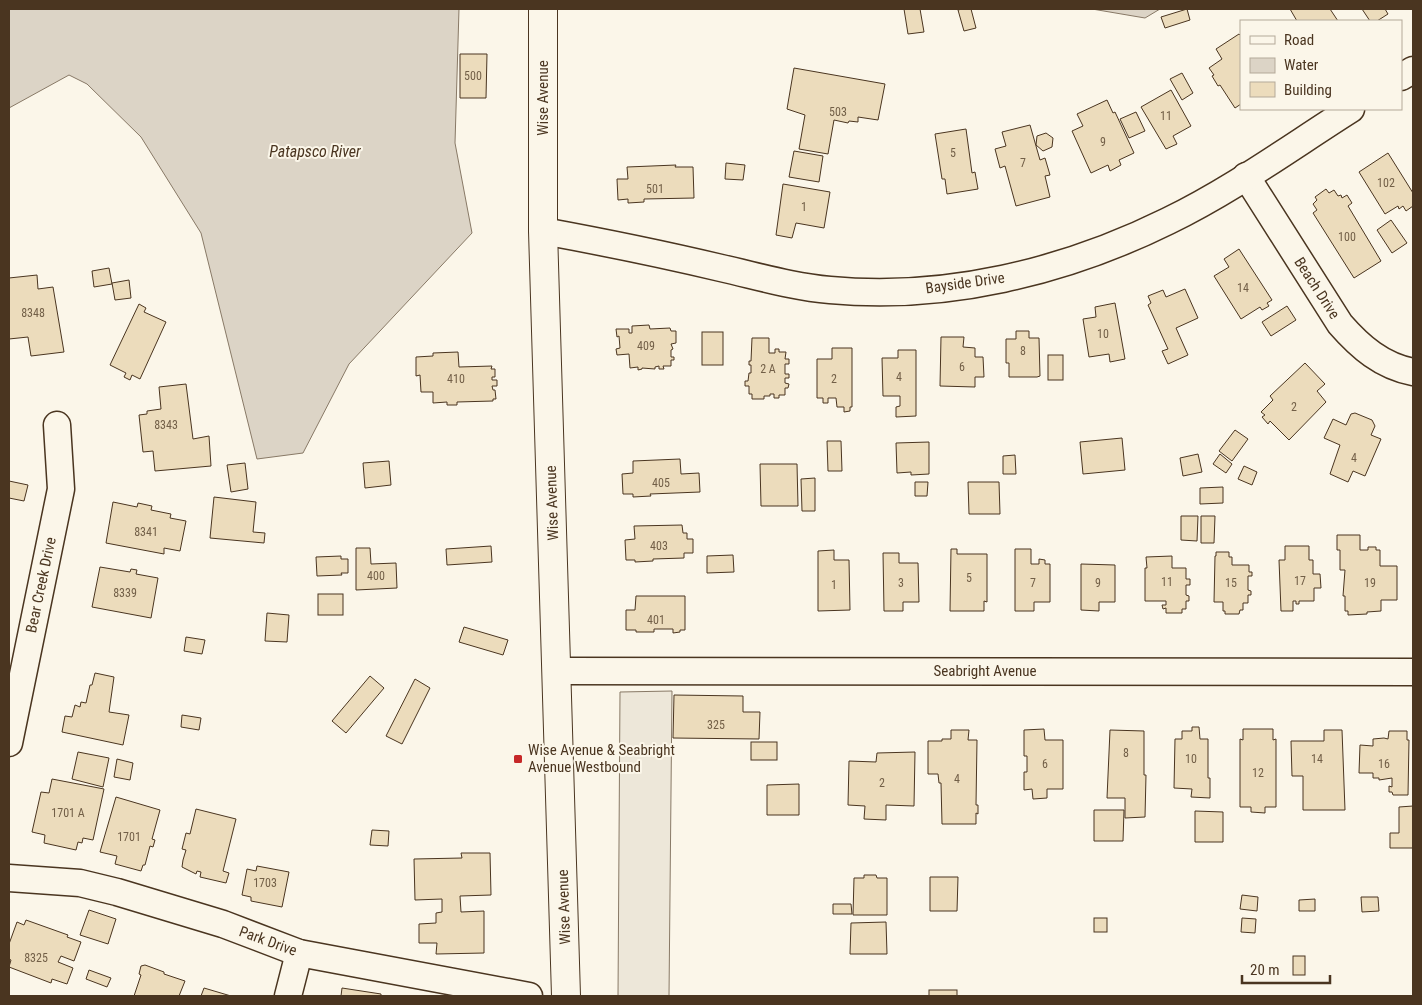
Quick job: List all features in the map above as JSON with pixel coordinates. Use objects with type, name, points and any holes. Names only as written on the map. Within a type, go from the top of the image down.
[{"type":"main road","name":"Wise Avenue","points":[[543,9],[544,231],[566,996]]},
{"type":"street","points":[[1402,76],[1413,70]]},
{"type":"street","name":"Bayside Drive","points":[[544,231],[639,249],[791,284],[828,290],[864,292],[930,289],[988,282],[1091,254],[1167,221],[1246,176],[1349,110]]},
{"type":"street","name":"Beach Drive","points":[[1246,176],[1330,311],[1353,340],[1388,365],[1413,372]]},
{"type":"street","name":"Bear Creek Drive","points":[[9,743],[61,489],[57,425]]},
{"type":"street","name":"Seabright Avenue","points":[[557,671],[1413,672]]},
{"type":"street","name":"Park Drive","points":[[9,878],[80,883],[117,892],[223,924],[299,953],[529,996]]},
{"type":"street","points":[[288,996],[299,953]]},
{"type":"shaded area","points":[[672,691],[669,996],[618,996],[620,692]]},
{"type":"water","name":"Patapsco River","points":[[9,9],[459,9],[455,143],[472,233],[349,364],[303,453],[257,459],[201,233],[141,137],[87,84],[69,75],[9,108]]},
{"type":"water","points":[[1092,9],[1160,9],[1145,18]]},
{"type":"building","points":[[904,9],[920,9],[924,32],[908,34]]},
{"type":"building","points":[[971,9],[976,28],[964,31],[958,10]]},
{"type":"building","points":[[1187,9],[1190,20],[1165,28],[1161,17]]},
{"type":"building","points":[[1290,9],[1330,9],[1337,20],[1296,20]]},
{"type":"building","points":[[1362,9],[1385,9],[1388,14],[1379,20],[1369,20]]},
{"type":"building","points":[[1240,35],[1240,105],[1235,108],[1220,85],[1218,86],[1209,68],[1222,59],[1216,49]]},
{"type":"building","points":[[460,54],[487,54],[486,98],[460,98]]},
{"type":"building","points":[[794,68],[885,84],[878,120],[858,117],[858,122],[849,121],[848,123],[834,120],[828,154],[799,149],[805,115],[787,109]]},
{"type":"building","points":[[1182,73],[1193,93],[1182,100],[1170,79]]},
{"type":"building","points":[[1171,90],[1191,126],[1173,136],[1177,144],[1166,149],[1141,107]]},
{"type":"building","points":[[1107,100],[1113,113],[1115,112],[1134,153],[1119,160],[1121,165],[1110,171],[1108,165],[1091,173],[1072,131],[1083,126],[1077,114]]},
{"type":"building","points":[[1136,112],[1145,131],[1129,138],[1120,119]]},
{"type":"building","points":[[1030,125],[1040,160],[1045,158],[1050,175],[1045,176],[1050,197],[1016,206],[1005,166],[1000,168],[995,149],[1006,146],[1002,132]]},
{"type":"building","points":[[966,129],[972,173],[975,172],[978,189],[947,194],[945,179],[942,179],[935,134]]},
{"type":"building","points":[[1046,133],[1053,138],[1052,147],[1043,151],[1036,145],[1037,136]]},
{"type":"building","points":[[794,151],[823,156],[819,182],[789,177]]},
{"type":"building","points":[[1388,153],[1413,193],[1413,206],[1406,211],[1403,206],[1399,209],[1398,206],[1385,214],[1359,172]]},
{"type":"building","points":[[726,163],[745,165],[743,180],[725,179]]},
{"type":"building","points":[[676,165],[675,167],[693,167],[694,198],[644,199],[644,202],[628,203],[628,199],[618,200],[617,179],[628,179],[627,167]]},
{"type":"building","points":[[783,184],[830,192],[824,228],[796,223],[792,238],[776,235]]},
{"type":"building","points":[[1326,189],[1329,193],[1334,190],[1342,198],[1347,195],[1352,203],[1348,206],[1381,261],[1354,278],[1313,213],[1317,210],[1313,204],[1317,200],[1315,197]]},
{"type":"building","points":[[1391,220],[1407,243],[1392,253],[1377,230]]},
{"type":"building","points":[[1239,249],[1272,300],[1267,303],[1269,306],[1262,310],[1260,307],[1241,319],[1214,276],[1229,267],[1224,259]]},
{"type":"building","points":[[109,268],[112,284],[94,287],[92,271]]},
{"type":"building","points":[[37,275],[38,289],[53,287],[64,352],[31,356],[28,337],[9,339],[9,278]]},
{"type":"building","points":[[129,280],[131,298],[115,300],[112,283]]},
{"type":"building","points":[[1185,289],[1198,318],[1176,328],[1188,355],[1168,364],[1162,351],[1168,349],[1148,305],[1151,303],[1148,296],[1163,290],[1166,297]]},
{"type":"building","points":[[1115,303],[1125,359],[1110,362],[1109,354],[1089,357],[1083,319],[1096,317],[1095,307]]},
{"type":"building","points":[[139,304],[146,308],[144,312],[166,322],[140,379],[132,375],[130,380],[124,377],[126,373],[110,365]]},
{"type":"building","points":[[1287,306],[1296,320],[1271,336],[1262,322]]},
{"type":"building","points":[[649,325],[650,329],[670,328],[671,331],[676,331],[676,343],[671,344],[673,349],[671,350],[671,357],[674,357],[674,360],[671,360],[671,366],[663,366],[664,369],[659,369],[659,366],[655,367],[655,369],[642,368],[638,370],[638,367],[630,368],[629,354],[617,355],[616,349],[620,348],[616,329],[629,329],[629,333],[632,333],[632,326]]},
{"type":"building","points":[[1016,331],[1029,331],[1029,338],[1039,338],[1040,376],[1009,377],[1009,363],[1006,363],[1006,339],[1016,339]]},
{"type":"building","points":[[702,332],[723,332],[723,365],[702,365]]},
{"type":"building","points":[[941,337],[964,337],[963,347],[975,348],[975,357],[983,357],[984,377],[975,377],[975,387],[940,386]]},
{"type":"building","points":[[752,338],[769,338],[769,353],[775,353],[775,349],[779,349],[779,352],[786,352],[785,359],[789,359],[789,364],[785,364],[785,374],[789,374],[789,378],[785,378],[785,383],[789,384],[788,388],[785,388],[785,395],[779,395],[779,398],[774,398],[774,394],[770,394],[770,396],[764,396],[764,399],[752,399],[752,394],[749,394],[749,386],[745,386],[745,381],[748,381],[749,373],[751,373],[749,361],[751,361]]},
{"type":"building","points":[[832,348],[852,348],[852,407],[850,407],[850,411],[844,412],[844,407],[837,407],[836,398],[828,398],[828,403],[823,403],[823,398],[817,398],[817,359],[832,359]]},
{"type":"building","points":[[898,350],[916,350],[916,416],[896,417],[896,407],[900,406],[900,396],[883,396],[882,358],[898,358]]},
{"type":"building","points":[[458,352],[459,367],[492,366],[491,369],[495,369],[495,377],[492,377],[492,380],[497,380],[497,386],[492,386],[493,390],[495,390],[496,399],[493,399],[493,401],[457,402],[457,405],[447,405],[447,402],[433,403],[433,392],[421,392],[420,375],[416,376],[416,357],[433,356],[433,353]]},
{"type":"building","points":[[1048,355],[1063,355],[1063,380],[1048,380]]},
{"type":"building","points":[[1305,363],[1325,384],[1317,391],[1326,402],[1289,440],[1270,421],[1268,424],[1262,417],[1265,415],[1261,412],[1273,400],[1270,396]]},
{"type":"building","points":[[186,384],[193,439],[209,436],[211,466],[155,471],[153,451],[143,452],[139,415],[147,414],[147,411],[161,409],[159,387]]},
{"type":"building","points":[[1355,413],[1372,420],[1375,426],[1371,435],[1381,439],[1365,476],[1353,471],[1348,482],[1330,474],[1340,445],[1324,438],[1333,419],[1346,425],[1351,414]]},
{"type":"building","points":[[1235,430],[1248,439],[1232,461],[1219,451]]},
{"type":"building","points":[[1122,438],[1125,470],[1083,474],[1080,442]]},
{"type":"building","points":[[827,441],[841,441],[842,471],[828,471]]},
{"type":"building","points":[[929,442],[929,474],[911,475],[911,472],[897,473],[896,443]]},
{"type":"building","points":[[1198,454],[1202,472],[1183,476],[1180,458]]},
{"type":"building","points":[[1220,454],[1232,464],[1226,473],[1213,464]]},
{"type":"building","points":[[1015,455],[1016,474],[1003,474],[1003,456]]},
{"type":"building","points":[[680,459],[681,474],[699,473],[700,492],[650,494],[651,496],[633,497],[633,494],[623,494],[622,474],[633,473],[633,461]]},
{"type":"building","points":[[389,461],[391,485],[365,488],[363,463]]},
{"type":"building","points":[[245,463],[248,489],[231,492],[227,465]]},
{"type":"building","points":[[760,464],[797,464],[798,506],[761,506]]},
{"type":"building","points":[[1244,466],[1257,472],[1252,485],[1238,479]]},
{"type":"building","points":[[815,478],[815,511],[802,511],[801,479]]},
{"type":"building","points":[[9,481],[28,485],[24,501],[9,498]]},
{"type":"building","points":[[915,482],[928,482],[927,496],[915,496]]},
{"type":"building","points":[[968,482],[999,482],[1000,514],[969,514]]},
{"type":"building","points":[[1223,487],[1223,503],[1200,504],[1200,488]]},
{"type":"building","points":[[214,497],[256,502],[253,532],[265,533],[264,543],[210,538]]},
{"type":"building","points":[[113,502],[137,507],[138,503],[152,506],[151,510],[171,514],[170,518],[186,521],[180,551],[164,548],[164,554],[106,543]]},
{"type":"building","points":[[1181,516],[1198,516],[1197,541],[1181,540]]},
{"type":"building","points":[[1201,516],[1215,516],[1214,543],[1201,543]]},
{"type":"building","points":[[682,525],[683,533],[687,533],[687,539],[693,539],[693,553],[684,553],[684,558],[653,559],[653,561],[635,562],[635,560],[626,560],[625,540],[635,539],[634,526]]},
{"type":"building","points":[[1337,535],[1360,535],[1360,550],[1376,547],[1376,550],[1380,550],[1380,566],[1397,566],[1397,600],[1381,600],[1381,611],[1348,615],[1348,611],[1345,611],[1345,596],[1343,596],[1345,570],[1340,570],[1340,550],[1337,550]]},
{"type":"building","points":[[491,546],[492,562],[447,565],[446,549]]},
{"type":"building","points":[[1285,546],[1309,546],[1309,560],[1313,560],[1313,574],[1320,574],[1321,588],[1314,588],[1314,601],[1299,601],[1299,604],[1296,604],[1296,601],[1293,601],[1293,611],[1281,611],[1279,560],[1285,560]]},
{"type":"building","points":[[356,548],[370,548],[371,564],[396,563],[397,588],[356,590]]},
{"type":"building","points":[[951,549],[957,549],[957,554],[987,554],[987,602],[984,601],[984,611],[950,611]]},
{"type":"building","points":[[1015,549],[1031,549],[1031,564],[1039,564],[1039,559],[1045,560],[1045,564],[1050,564],[1050,602],[1034,602],[1034,611],[1015,611]]},
{"type":"building","points":[[834,550],[834,560],[849,560],[850,610],[818,611],[818,551]]},
{"type":"building","points":[[1216,552],[1229,552],[1229,557],[1232,557],[1232,565],[1249,565],[1249,572],[1252,572],[1252,576],[1248,576],[1248,590],[1251,591],[1251,595],[1248,595],[1248,603],[1243,603],[1243,610],[1240,610],[1239,614],[1225,614],[1223,602],[1214,602]]},
{"type":"building","points":[[883,553],[899,553],[899,563],[918,563],[919,602],[903,602],[903,611],[884,611]]},
{"type":"building","points":[[733,555],[734,572],[707,573],[707,556]]},
{"type":"building","points":[[341,556],[341,559],[348,559],[348,573],[317,576],[316,557]]},
{"type":"building","points":[[1172,556],[1172,568],[1186,568],[1186,579],[1190,579],[1190,585],[1186,585],[1186,595],[1189,596],[1189,601],[1186,601],[1186,609],[1182,609],[1182,613],[1166,613],[1166,608],[1163,609],[1162,605],[1166,605],[1166,601],[1145,601],[1146,557]]},
{"type":"building","points":[[1081,564],[1115,565],[1115,602],[1099,602],[1099,611],[1081,610]]},
{"type":"building","points":[[100,567],[130,572],[131,569],[137,570],[136,574],[158,578],[151,618],[92,607]]},
{"type":"building","points":[[318,594],[343,594],[343,615],[318,615]]},
{"type":"building","points":[[636,596],[685,596],[685,630],[673,633],[673,629],[654,629],[654,632],[626,630],[626,610],[635,610]]},
{"type":"building","points":[[267,613],[289,615],[287,642],[265,641]]},
{"type":"building","points":[[464,627],[508,640],[503,655],[459,642]]},
{"type":"building","points":[[186,637],[205,640],[202,654],[184,651]]},
{"type":"building","points":[[95,673],[114,677],[109,712],[129,715],[123,745],[62,732],[65,716],[72,717],[75,705],[80,707],[81,702],[86,703]]},
{"type":"building","points":[[370,676],[384,688],[346,733],[332,721]]},
{"type":"building","points":[[415,679],[430,688],[402,744],[386,736]]},
{"type":"building","points":[[674,695],[743,696],[743,712],[760,712],[759,739],[673,738]]},
{"type":"building","points":[[182,715],[201,718],[199,730],[181,727]]},
{"type":"building","points":[[1192,727],[1199,727],[1200,739],[1208,739],[1210,798],[1191,797],[1192,789],[1174,788],[1175,739],[1182,739],[1182,731],[1192,731]]},
{"type":"building","points":[[1044,729],[1045,740],[1063,740],[1063,789],[1047,789],[1047,798],[1033,799],[1032,789],[1024,790],[1024,772],[1027,772],[1027,756],[1024,756],[1024,730]]},
{"type":"building","points":[[1243,729],[1273,729],[1273,740],[1276,739],[1276,807],[1265,807],[1265,813],[1251,812],[1251,807],[1240,807],[1240,739],[1243,740]]},
{"type":"building","points":[[951,730],[969,730],[968,740],[977,740],[976,805],[978,805],[978,814],[976,813],[976,824],[942,824],[941,783],[939,783],[938,774],[928,774],[928,741],[951,739]]},
{"type":"building","points":[[1110,730],[1144,731],[1145,817],[1125,818],[1125,798],[1107,798]]},
{"type":"building","points":[[1324,730],[1342,730],[1345,810],[1303,810],[1303,776],[1292,776],[1291,741],[1324,741]]},
{"type":"building","points":[[1389,731],[1407,731],[1407,740],[1409,740],[1408,795],[1393,795],[1392,792],[1389,792],[1389,786],[1392,787],[1392,778],[1379,780],[1379,778],[1373,778],[1373,773],[1359,773],[1360,745],[1373,746],[1373,739],[1388,739]]},
{"type":"building","points":[[751,742],[777,742],[777,760],[751,760]]},
{"type":"building","points":[[78,752],[109,758],[103,787],[72,779]]},
{"type":"building","points":[[915,752],[914,806],[886,805],[886,820],[864,819],[865,806],[848,805],[849,761],[876,762],[877,753]]},
{"type":"building","points":[[117,759],[133,763],[130,780],[114,777]]},
{"type":"building","points":[[52,779],[104,789],[93,840],[83,838],[82,843],[78,842],[76,850],[44,843],[45,835],[32,832],[41,792],[49,793]]},
{"type":"building","points":[[799,784],[799,815],[767,815],[767,785]]},
{"type":"building","points":[[116,797],[160,810],[152,839],[155,840],[153,847],[150,846],[145,865],[143,865],[141,871],[115,864],[117,856],[100,852]]},
{"type":"building","points":[[1413,806],[1413,848],[1390,848],[1390,833],[1399,833],[1399,807]]},
{"type":"building","points":[[196,809],[236,819],[223,871],[229,873],[226,883],[200,877],[201,872],[197,871],[196,874],[182,867],[186,850],[182,849],[186,833],[190,834]]},
{"type":"building","points":[[1094,810],[1124,810],[1123,841],[1094,841]]},
{"type":"building","points":[[1195,811],[1223,812],[1223,842],[1195,842]]},
{"type":"building","points":[[372,830],[389,831],[388,846],[370,845]]},
{"type":"building","points":[[461,853],[490,853],[491,895],[460,896],[461,912],[484,911],[484,953],[436,954],[437,943],[419,943],[419,924],[436,923],[436,913],[442,912],[442,899],[415,900],[414,859],[462,858]]},
{"type":"building","points":[[257,866],[289,872],[282,907],[251,901],[251,897],[242,895],[247,869],[256,871]]},
{"type":"building","points":[[864,875],[876,875],[877,878],[887,878],[887,915],[853,915],[854,878],[864,878]]},
{"type":"building","points":[[930,877],[958,877],[957,911],[930,911]]},
{"type":"building","points":[[1242,895],[1258,897],[1257,911],[1240,909]]},
{"type":"building","points":[[1361,897],[1378,897],[1379,911],[1362,912]]},
{"type":"building","points":[[1315,899],[1315,911],[1299,911],[1299,900]]},
{"type":"building","points":[[833,904],[851,904],[852,914],[833,914]]},
{"type":"building","points":[[89,910],[116,919],[108,944],[80,935]]},
{"type":"building","points":[[1094,918],[1107,918],[1107,932],[1094,932]]},
{"type":"building","points":[[1242,918],[1256,919],[1255,933],[1241,932]]},
{"type":"building","points":[[26,920],[68,935],[67,937],[81,942],[74,961],[61,956],[58,962],[73,968],[67,984],[52,979],[51,983],[9,967],[11,960],[9,959],[9,944],[17,922],[24,925]]},
{"type":"building","points":[[886,922],[887,954],[850,954],[851,923]]},
{"type":"building","points":[[1293,956],[1305,956],[1305,975],[1293,975]]},
{"type":"building","points":[[145,965],[185,981],[179,996],[134,996],[141,975],[139,974],[141,966]]},
{"type":"building","points":[[89,970],[111,978],[107,987],[86,979]]},
{"type":"building","points":[[204,988],[231,996],[201,996]]},
{"type":"building","points":[[342,988],[381,994],[381,996],[341,996]]},
{"type":"building","points":[[929,990],[957,990],[957,996],[929,996]]},
{"type":"place","name":"Wise Avenue & Seabright Avenue Westbound","points":[[518,759]]}]
